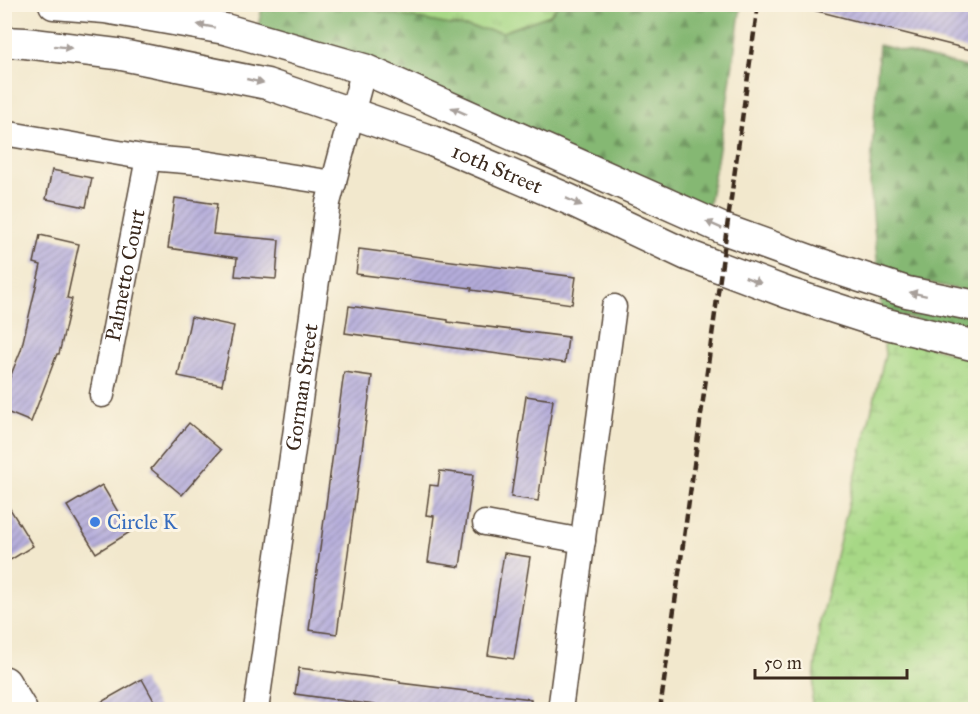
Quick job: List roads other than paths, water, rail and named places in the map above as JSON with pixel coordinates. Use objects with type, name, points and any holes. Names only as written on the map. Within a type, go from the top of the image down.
[{"type":"main road","points":[[5,683],[20,710]]},
{"type":"street","name":"10th Street","points":[[54,4],[105,8],[225,29],[364,69],[726,230],[908,292],[975,306]]},
{"type":"street","name":"10th Street","points":[[4,42],[117,54],[267,84],[432,141],[568,199],[687,255],[809,300],[875,321],[975,346]]},
{"type":"street","name":"Gorman Street","points":[[256,710],[328,203],[364,69]]},
{"type":"street","points":[[4,133],[148,158],[198,162],[334,183]]},
{"type":"street","name":"Palmetto Court","points":[[102,395],[148,158]]},
{"type":"street","points":[[633,229],[648,195]]},
{"type":"street","points":[[809,300],[815,262]]},
{"type":"street","points":[[560,710],[614,307]]},
{"type":"street","points":[[485,523],[583,541]]},
{"type":"railway","points":[[660,710],[758,4]]},
{"type":"place","name":"Circle K","points":[[95,522]]}]
